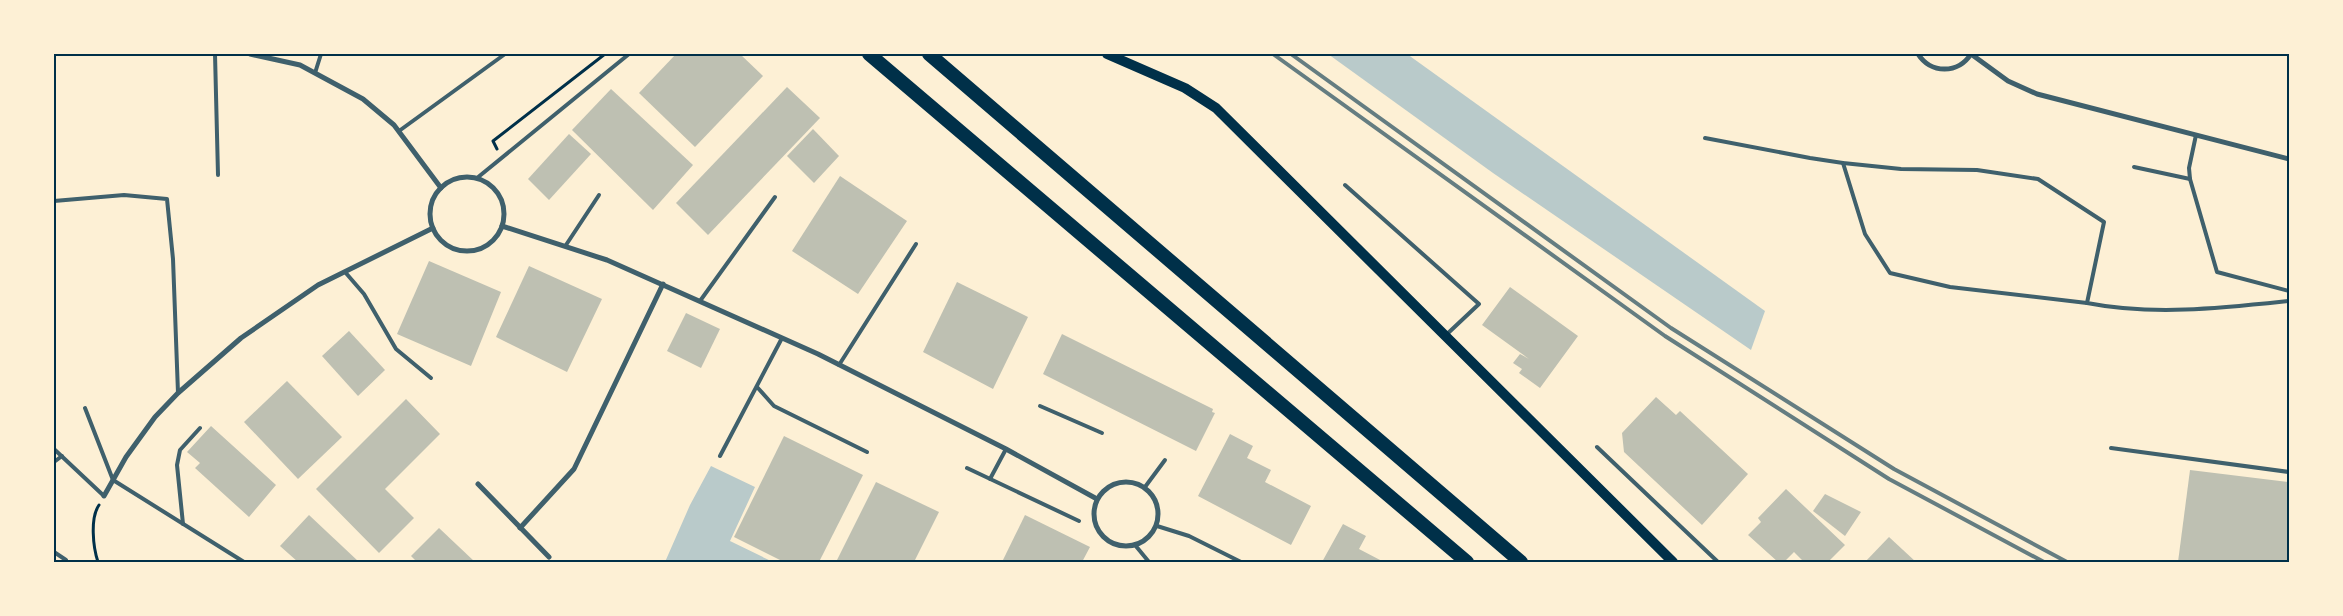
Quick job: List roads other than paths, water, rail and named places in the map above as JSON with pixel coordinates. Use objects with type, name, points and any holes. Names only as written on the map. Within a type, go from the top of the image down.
[{"type":"highway","points":[[869,54],[1467,562]]},
{"type":"highway","points":[[929,54],[1521,562]]},
{"type":"main road","points":[[1107,54],[1185,88],[1216,108],[1673,562]]},
{"type":"street","points":[[250,54],[300,65],[363,99],[399,131],[442,188]]},
{"type":"street","points":[[1918,54],[1926,64],[1944,69],[1958,66],[1971,54],[2008,81],[2037,94],[2289,159]]},
{"type":"street","points":[[458,178],[477,178],[488,184],[499,197],[504,214],[502,226],[496,237],[486,246],[474,250],[462,250],[449,246],[439,238],[432,228],[431,206],[442,188],[458,178]]},
{"type":"street","points":[[502,226],[566,245],[607,260],[782,338],[1006,449],[1097,499]]},
{"type":"street","points":[[104,496],[155,417],[178,393],[242,338],[318,285],[432,228]]},
{"type":"street","points":[[520,528],[574,469],[663,284]]},
{"type":"street","points":[[1129,482],[1145,487],[1158,504],[1159,516],[1157,526],[1151,535],[1135,546],[1114,544],[1098,530],[1094,520],[1094,509],[1097,499],[1104,490],[1113,484],[1129,482]]},
{"type":"street","points":[[478,484],[549,557]]},
{"type":"lane","points":[[215,54],[218,175]]},
{"type":"lane","points":[[314,73],[321,54]]},
{"type":"lane","points":[[399,131],[505,54]]},
{"type":"lane","points":[[477,178],[629,54]]},
{"type":"lane","points":[[2196,135],[2189,168],[2190,179],[2217,272],[2289,291]]},
{"type":"lane","points":[[1705,138],[1810,158],[1901,169],[1977,170],[2038,179],[2104,222],[2087,303]]},
{"type":"lane","points":[[1843,162],[1865,234],[1890,273],[1950,286],[2087,303],[2125,310],[2233,307],[2289,301]]},
{"type":"lane","points":[[2134,167],[2190,179]]},
{"type":"lane","points":[[1345,185],[1479,304],[1446,335]]},
{"type":"lane","points":[[54,201],[124,195],[167,199],[173,259],[178,393]]},
{"type":"lane","points":[[566,245],[600,195]]},
{"type":"lane","points":[[700,301],[775,197]]},
{"type":"lane","points":[[839,365],[916,244]]},
{"type":"lane","points":[[345,272],[364,294],[396,349],[431,378]]},
{"type":"lane","points":[[720,456],[782,338]]},
{"type":"lane","points":[[757,387],[774,406],[867,452]]},
{"type":"lane","points":[[1040,406],[1102,433]]},
{"type":"lane","points":[[85,408],[113,480],[244,562]]},
{"type":"lane","points":[[182,524],[177,465],[180,450],[200,428]]},
{"type":"lane","points":[[1597,447],[1718,562]]},
{"type":"lane","points":[[2111,448],[2289,472]]},
{"type":"lane","points":[[54,449],[104,496]]},
{"type":"lane","points":[[990,479],[1006,449]]},
{"type":"lane","points":[[54,462],[62,456]]},
{"type":"lane","points":[[1145,487],[1165,460]]},
{"type":"lane","points":[[967,468],[1079,521]]},
{"type":"lane","points":[[1157,526],[1189,536],[1241,562]]},
{"type":"lane","points":[[1135,546],[1149,562]]},
{"type":"lane","points":[[54,552],[66,560]]},
{"type":"railway","points":[[1273,54],[1665,336],[1889,479],[2044,562]]},
{"type":"railway","points":[[1291,54],[1671,328],[1894,469],[2067,562]]}]
